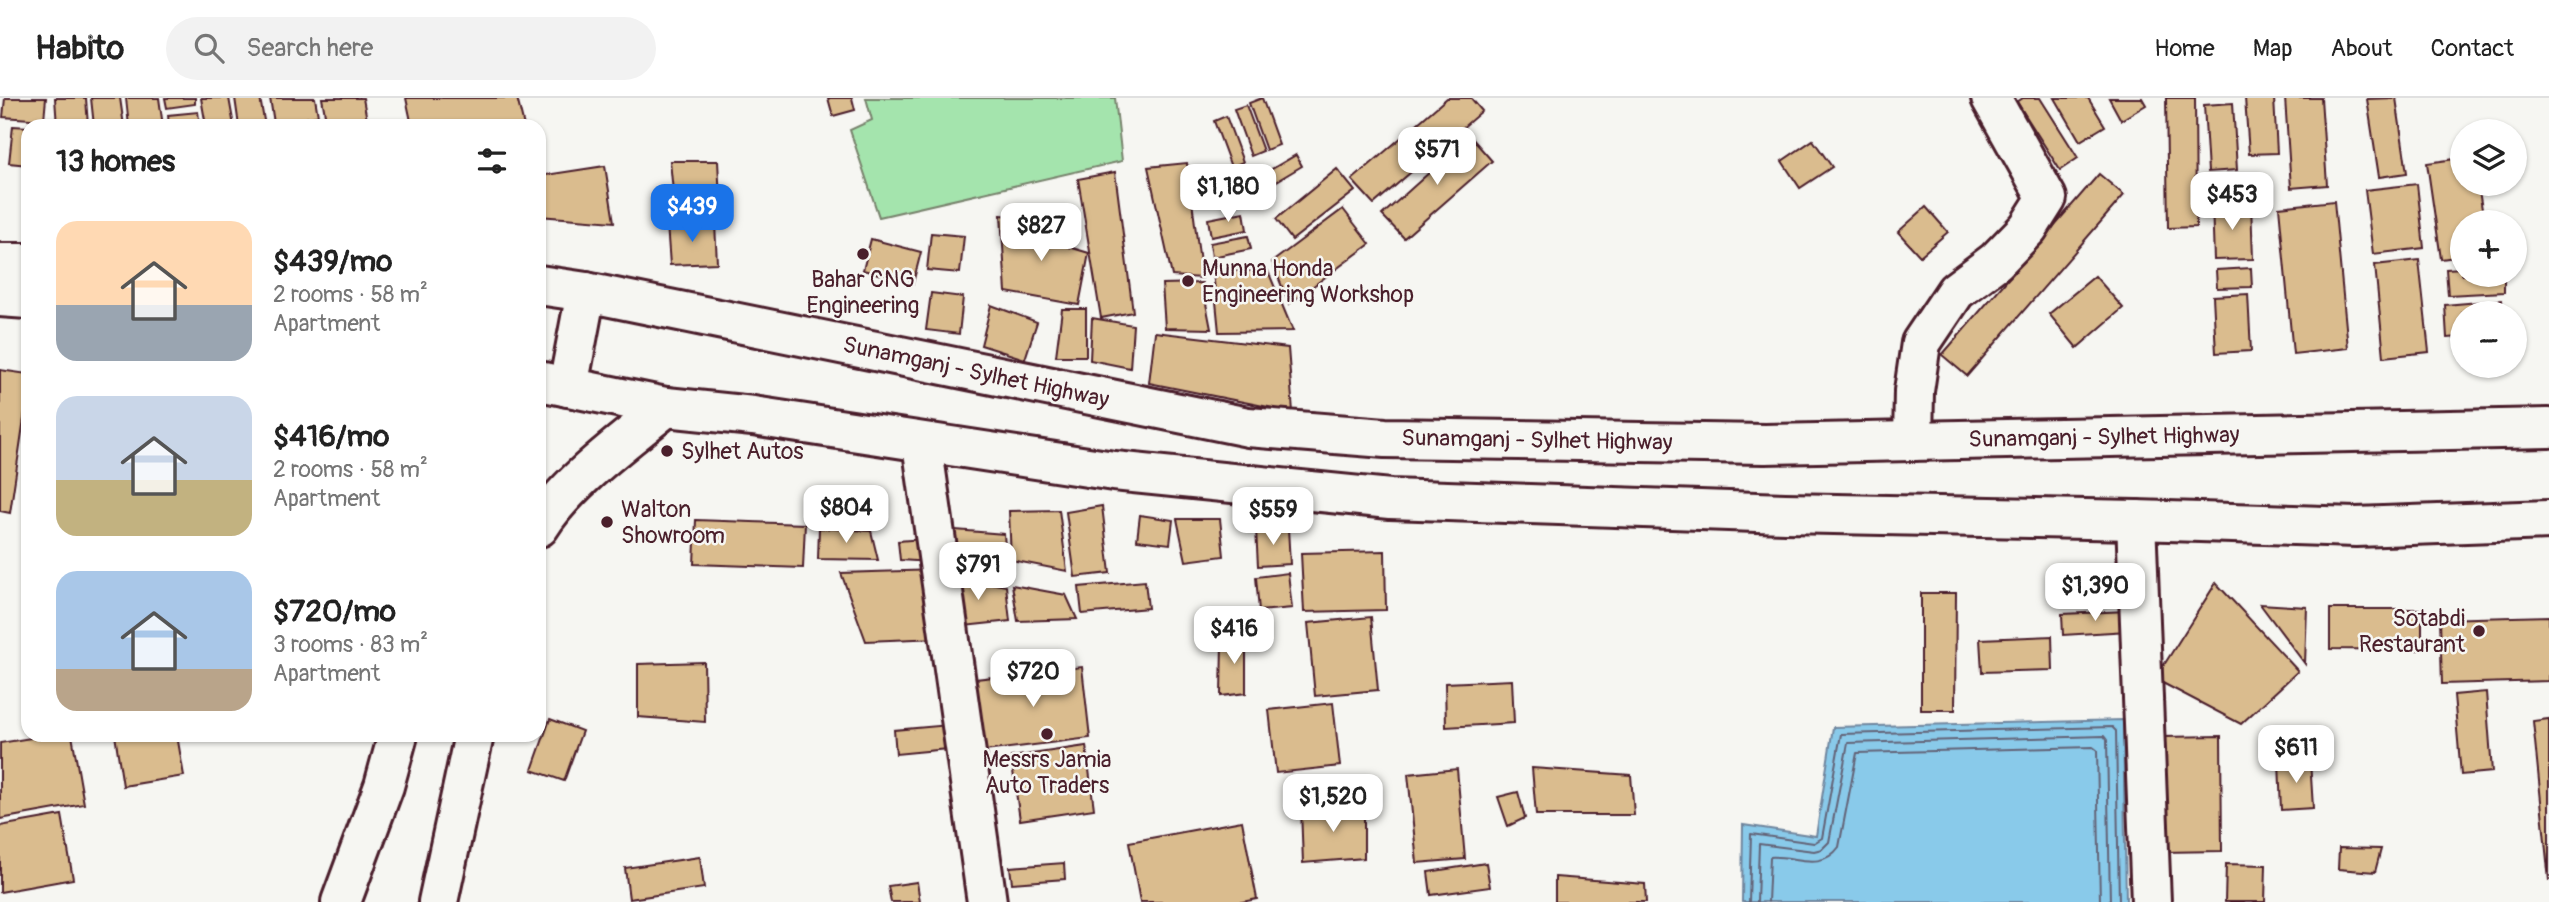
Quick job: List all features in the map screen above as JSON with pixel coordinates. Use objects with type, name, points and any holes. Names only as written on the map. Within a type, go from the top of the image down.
[{"type":"main road","points":[[1913,441],[1914,391],[1921,343],[1956,291],[1996,261],[2028,228],[2047,198],[1991,98]]},
{"type":"main road","points":[[0,262],[21,263]]},
{"type":"main road","name":"Sunamganj - Sylhet Highway","points":[[546,286],[1248,427],[1385,438],[1765,444],[2549,428]]},
{"type":"main road","points":[[586,292],[553,384],[666,407],[753,416],[1114,471],[1390,499],[1785,513],[2356,527],[2549,520]]},
{"type":"main road","points":[[0,297],[21,298]]},
{"type":"main road","points":[[546,516],[590,472],[666,407]]},
{"type":"main road","points":[[922,443],[987,902]]},
{"type":"main road","points":[[2136,520],[2151,902]]},
{"type":"main road","points":[[341,902],[384,786],[396,742]]},
{"type":"main road","points":[[438,902],[472,742]]},
{"type":"green space","points":[[866,98],[1115,98],[1122,161],[879,217],[850,130],[872,120]]},
{"type":"water","points":[[2123,720],[2126,902],[1742,902],[1743,825],[1816,836],[1833,727]]},
{"type":"building","points":[[5,98],[46,98],[44,119],[3,117]]},
{"type":"building","points":[[55,98],[86,98],[88,119],[56,119]]},
{"type":"building","points":[[91,98],[120,98],[123,119],[93,119]]},
{"type":"building","points":[[126,98],[159,98],[162,119],[128,119]]},
{"type":"building","points":[[165,98],[195,98],[195,104],[167,108]]},
{"type":"building","points":[[201,98],[229,98],[233,119],[205,119]]},
{"type":"building","points":[[235,98],[260,98],[264,119],[238,119]]},
{"type":"building","points":[[270,98],[315,98],[318,116],[273,119]]},
{"type":"building","points":[[322,98],[363,98],[367,119],[326,119]]},
{"type":"building","points":[[406,98],[517,98],[522,119],[410,119]]},
{"type":"building","points":[[828,98],[852,98],[855,110],[833,116]]},
{"type":"building","points":[[1262,98],[1279,145],[1266,150],[1249,103]]},
{"type":"building","points":[[1447,98],[1471,98],[1482,111],[1374,204],[1352,180]]},
{"type":"building","points":[[2023,98],[2040,98],[2078,158],[2060,170],[2017,102]]},
{"type":"building","points":[[2055,98],[2088,98],[2105,126],[2080,141]]},
{"type":"building","points":[[2109,98],[2142,98],[2146,105],[2121,120]]},
{"type":"building","points":[[2166,98],[2195,98],[2196,227],[2168,228]]},
{"type":"building","points":[[2245,98],[2274,98],[2277,153],[2249,154]]},
{"type":"building","points":[[2285,98],[2321,98],[2327,185],[2291,188]]},
{"type":"building","points":[[2396,98],[2407,173],[2379,177],[2367,99]]},
{"type":"building","points":[[2233,103],[2237,170],[2208,172],[2204,105]]},
{"type":"building","points":[[1246,105],[1263,151],[1251,156],[1234,109]]},
{"type":"building","points":[[198,112],[199,119],[168,119],[168,115]]},
{"type":"building","points":[[1226,116],[1243,162],[1231,167],[1214,121]]},
{"type":"building","points":[[13,126],[21,127],[21,164],[9,163]]},
{"type":"building","points":[[1470,136],[1492,161],[1404,238],[1382,215]]},
{"type":"building","points":[[1813,140],[1832,167],[1800,188],[1782,161]]},
{"type":"building","points":[[1296,155],[1302,166],[1260,191],[1253,180]]},
{"type":"building","points":[[2450,160],[2450,196],[2480,196],[2482,210],[2450,210],[2450,258],[2441,259],[2427,163]]},
{"type":"building","points":[[670,161],[718,161],[720,200],[674,202]]},
{"type":"building","points":[[1187,163],[1202,278],[1172,276],[1148,167]]},
{"type":"building","points":[[605,166],[614,222],[546,217],[546,175]]},
{"type":"building","points":[[1337,169],[1355,191],[1292,240],[1276,219]]},
{"type":"building","points":[[1115,172],[1133,312],[1101,318],[1078,179]]},
{"type":"building","points":[[2099,174],[2124,195],[1967,376],[1942,355]]},
{"type":"building","points":[[2417,184],[2424,248],[2373,254],[2365,190]]},
{"type":"building","points":[[2334,201],[2348,348],[2293,354],[2279,207]]},
{"type":"building","points":[[2251,203],[2253,259],[2214,260],[2212,204]]},
{"type":"building","points":[[1926,207],[1948,232],[1920,256],[1898,232]]},
{"type":"building","points":[[1343,209],[1370,244],[1289,304],[1272,262]]},
{"type":"building","points":[[1244,212],[1247,230],[1211,237],[1208,219]]},
{"type":"building","points":[[1001,215],[1040,219],[1039,238],[1089,253],[1079,305],[1006,292]]},
{"type":"building","points":[[667,224],[715,224],[717,263],[670,265]]},
{"type":"building","points":[[931,233],[964,236],[960,273],[927,270]]},
{"type":"building","points":[[1248,236],[1251,249],[1212,257],[1210,243]]},
{"type":"building","points":[[871,239],[921,252],[913,283],[863,270]]},
{"type":"building","points":[[2419,260],[2429,352],[2384,357],[2375,265]]},
{"type":"building","points":[[2251,268],[2252,287],[2217,288],[2216,270]]},
{"type":"building","points":[[2446,269],[2450,269],[2450,287],[2504,287],[2504,292],[2448,295]]},
{"type":"building","points":[[1213,271],[1268,271],[1293,331],[1219,332]]},
{"type":"building","points":[[2095,276],[2123,308],[2077,348],[2049,314]]},
{"type":"building","points":[[1202,283],[1211,329],[1165,328],[1162,284]]},
{"type":"building","points":[[931,293],[963,297],[959,334],[926,330]]},
{"type":"building","points":[[2248,294],[2251,351],[2216,353],[2213,296]]},
{"type":"building","points":[[991,305],[1037,322],[1025,359],[981,345]]},
{"type":"building","points":[[2445,305],[2450,305],[2450,338],[2447,338]]},
{"type":"building","points":[[1062,309],[1086,309],[1086,356],[1056,356]]},
{"type":"building","points":[[1092,318],[1133,325],[1130,368],[1090,360]]},
{"type":"building","points":[[1155,332],[1288,348],[1293,412],[1149,383]]},
{"type":"building","points":[[0,370],[21,373],[21,439],[10,513],[0,511]]},
{"type":"building","points":[[1102,506],[1110,573],[1075,577],[1066,512]]},
{"type":"building","points":[[1059,510],[1067,571],[1011,560],[1009,511]]},
{"type":"building","points":[[1140,515],[1173,520],[1170,544],[1137,540]]},
{"type":"building","points":[[1177,519],[1220,519],[1224,556],[1186,561]]},
{"type":"building","points":[[696,520],[805,524],[803,568],[694,564]]},
{"type":"building","points":[[819,528],[871,531],[878,560],[818,559]]},
{"type":"building","points":[[1288,528],[1290,564],[1258,566],[1256,529]]},
{"type":"building","points":[[943,529],[1004,534],[1007,577],[948,569]]},
{"type":"building","points":[[923,539],[930,562],[900,560],[898,541]]},
{"type":"building","points":[[1385,551],[1386,610],[1304,612],[1301,553]]},
{"type":"building","points":[[936,570],[939,638],[866,641],[841,573]]},
{"type":"building","points":[[1288,573],[1292,608],[1259,611],[1256,577]]},
{"type":"building","points":[[947,575],[1006,586],[1010,621],[955,627]]},
{"type":"building","points":[[1145,581],[1148,608],[1082,614],[1079,587]]},
{"type":"building","points":[[2216,583],[2298,671],[2241,724],[2155,679]]},
{"type":"building","points":[[1012,585],[1066,595],[1077,619],[1018,621]]},
{"type":"building","points":[[1921,593],[1956,593],[1955,710],[1921,710]]},
{"type":"building","points":[[2260,604],[2307,607],[2305,664]]},
{"type":"building","points":[[2330,609],[2422,609],[2422,650],[2330,649]]},
{"type":"building","points":[[2127,611],[2128,631],[2063,635],[2062,614]]},
{"type":"building","points":[[2549,616],[2549,681],[2442,684],[2440,619]]},
{"type":"building","points":[[1371,617],[1378,690],[1315,696],[1308,623]]},
{"type":"building","points":[[1246,634],[1246,693],[1221,696],[1222,642]]},
{"type":"building","points":[[2052,636],[2053,670],[1982,672],[1980,639]]},
{"type":"building","points":[[704,662],[705,722],[638,717],[638,664]]},
{"type":"building","points":[[1082,667],[1090,738],[985,751],[976,679]]},
{"type":"building","points":[[1512,680],[1514,723],[1446,727],[1445,683]]},
{"type":"building","points":[[2486,692],[2492,772],[2461,775],[2454,695]]},
{"type":"building","points":[[1333,703],[1340,766],[1276,773],[1269,710]]},
{"type":"building","points":[[550,719],[582,731],[564,781],[532,770],[542,742],[546,742]]},
{"type":"building","points":[[2549,719],[2549,881],[2533,721]]},
{"type":"building","points":[[949,725],[947,749],[896,754],[894,730]]},
{"type":"building","points":[[2221,736],[2222,851],[2162,852],[2161,737]]},
{"type":"building","points":[[21,740],[21,742],[73,742],[84,804],[0,819],[0,743]]},
{"type":"building","points":[[116,742],[178,742],[184,776],[123,786]]},
{"type":"building","points":[[1086,746],[1094,809],[1020,820],[1011,757]]},
{"type":"building","points":[[2310,760],[2313,808],[2281,810],[2279,762]]},
{"type":"building","points":[[1532,768],[1631,775],[1634,815],[1536,815]]},
{"type":"building","points":[[1457,769],[1465,859],[1417,863],[1408,774]]},
{"type":"building","points":[[1518,792],[1525,818],[1508,826],[1498,797]]},
{"type":"building","points":[[1364,806],[1364,858],[1303,863],[1301,808]]},
{"type":"building","points":[[62,815],[73,879],[0,892],[0,826]]},
{"type":"building","points":[[1242,821],[1257,899],[1242,902],[1140,902],[1129,842]]},
{"type":"building","points":[[2339,848],[2381,849],[2375,872],[2338,869]]},
{"type":"building","points":[[700,857],[704,888],[629,899],[625,868]]},
{"type":"building","points":[[1064,863],[1065,879],[1012,883],[1010,867]]},
{"type":"building","points":[[1486,863],[1490,887],[1431,895],[1428,872]]},
{"type":"building","points":[[2226,864],[2266,865],[2265,902],[2225,902]]},
{"type":"building","points":[[1555,877],[1645,884],[1646,902],[1555,902]]},
{"type":"building","points":[[917,882],[920,902],[891,902],[888,886]]},
{"type":"place","name":"Bahar CNG Engineering","points":[[863,254]]},
{"type":"place","name":"Munna Honda Engineering Workshop","points":[[1188,281]]},
{"type":"place","name":"Sylhet Autos","points":[[667,451]]},
{"type":"place","name":"Walton Showroom","points":[[607,522]]},
{"type":"place","name":"Sotabdi Restaurant","points":[[2479,631]]},
{"type":"place","name":"Messrs Jamia Auto Traders","points":[[1047,734]]}]
